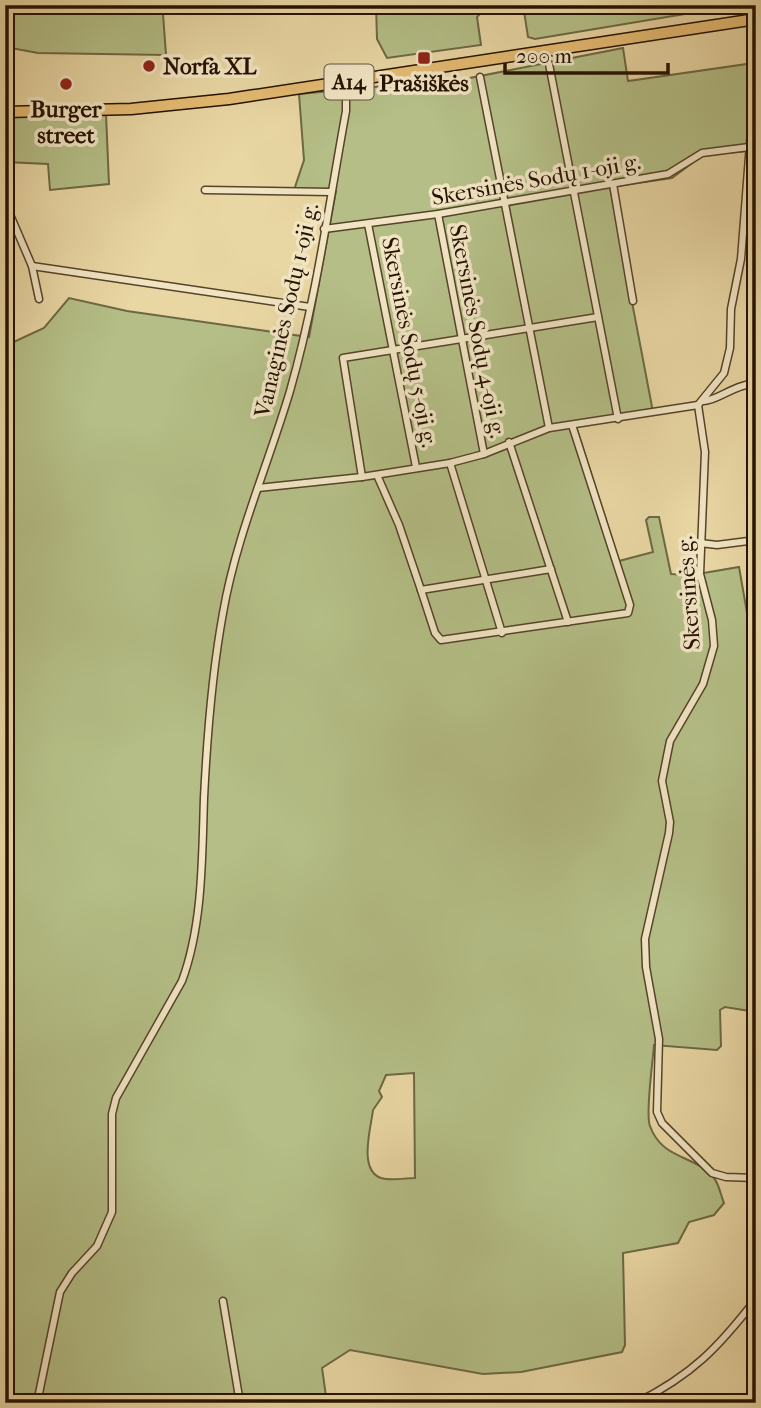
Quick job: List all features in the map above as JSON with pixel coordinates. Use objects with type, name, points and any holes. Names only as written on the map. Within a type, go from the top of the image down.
[{"type":"highway","name":"A14","points":[[5,105],[127,102],[240,91],[756,13]]},
{"type":"highway","name":"A14","points":[[5,112],[93,111],[178,105],[346,83],[756,19]]},
{"type":"street","points":[[549,64],[618,419]]},
{"type":"street","points":[[701,403],[720,380],[728,361],[731,309],[741,259],[756,67]]},
{"type":"street","points":[[480,77],[549,428]]},
{"type":"street","name":"Vanaginės Sodų 1-oji g.","points":[[37,1403],[60,1292],[97,1246],[112,1212],[112,1114],[116,1098],[182,981],[189,963],[202,862],[206,754],[222,615],[241,541],[290,389],[310,307],[346,111],[346,83]]},
{"type":"street","name":"Skersinės Sodų 1-oji g.","points":[[324,229],[438,214],[612,184],[675,171],[702,153],[749,147]]},
{"type":"street","points":[[612,184],[633,301]]},
{"type":"street","points":[[205,190],[331,192]]},
{"type":"street","points":[[5,203],[32,266],[39,299]]},
{"type":"street","name":"Skersinės Sodų 4-oji g.","points":[[438,214],[484,454]]},
{"type":"street","name":"Skersinės Sodų 5-oji g.","points":[[368,223],[416,467]]},
{"type":"street","points":[[32,266],[310,307]]},
{"type":"street","points":[[362,477],[343,358],[394,352],[598,317]]},
{"type":"street","points":[[258,488],[362,477],[450,463],[484,454],[549,428],[618,419],[701,403],[739,385],[756,383]]},
{"type":"street","name":"Skersinės g.","points":[[701,403],[705,452],[700,574],[712,620],[714,646],[703,684],[670,741],[662,781],[670,822],[669,833],[645,932],[646,967],[659,1039],[657,1112],[662,1123],[712,1173],[726,1177],[756,1178]]},
{"type":"street","points":[[377,475],[399,525],[435,633],[441,640],[628,613],[631,610],[572,425]]},
{"type":"street","points":[[509,442],[568,622]]},
{"type":"street","points":[[450,463],[502,633]]},
{"type":"street","points":[[700,543],[717,545],[756,540]]},
{"type":"street","points":[[421,590],[551,569]]},
{"type":"street","points":[[636,1403],[672,1384],[707,1358],[756,1300]]},
{"type":"street","points":[[223,1301],[240,1403]]},
{"type":"green space","points":[[5,5],[234,5],[225,10],[163,14],[166,55],[38,53],[5,47]]},
{"type":"green space","points":[[376,5],[482,5],[483,11],[477,17],[481,45],[387,58],[377,39]]},
{"type":"green space","points":[[523,5],[739,5],[535,39],[528,37]]},
{"type":"green space","points":[[623,48],[628,81],[754,63],[747,151],[703,155],[672,178],[610,187],[653,412],[575,423],[619,561],[653,552],[646,520],[649,517],[659,517],[671,574],[692,575],[739,567],[749,624],[756,625],[756,1012],[725,1007],[720,1010],[721,1046],[717,1050],[654,1045],[649,1100],[649,1120],[655,1137],[670,1151],[706,1170],[716,1181],[724,1203],[714,1215],[689,1222],[678,1243],[623,1253],[625,1345],[622,1352],[521,1372],[483,1374],[350,1350],[322,1368],[327,1403],[5,1403],[5,346],[44,328],[69,298],[127,311],[309,337],[336,191],[294,190],[304,160],[299,94],[417,83],[434,85]],"holes":[[[414,1073],[415,1178],[381,1178],[374,1174],[370,1167],[368,1148],[373,1110],[382,1097],[379,1091],[386,1075]]]},
{"type":"green space","points":[[106,114],[109,184],[50,190],[48,164],[5,162],[5,117]]},
{"type":"place","name":"Prašiškės","points":[[424,58]]},
{"type":"place","name":"Norfa XL","points":[[149,66]]},
{"type":"place","name":"Burger street","points":[[66,84]]}]
